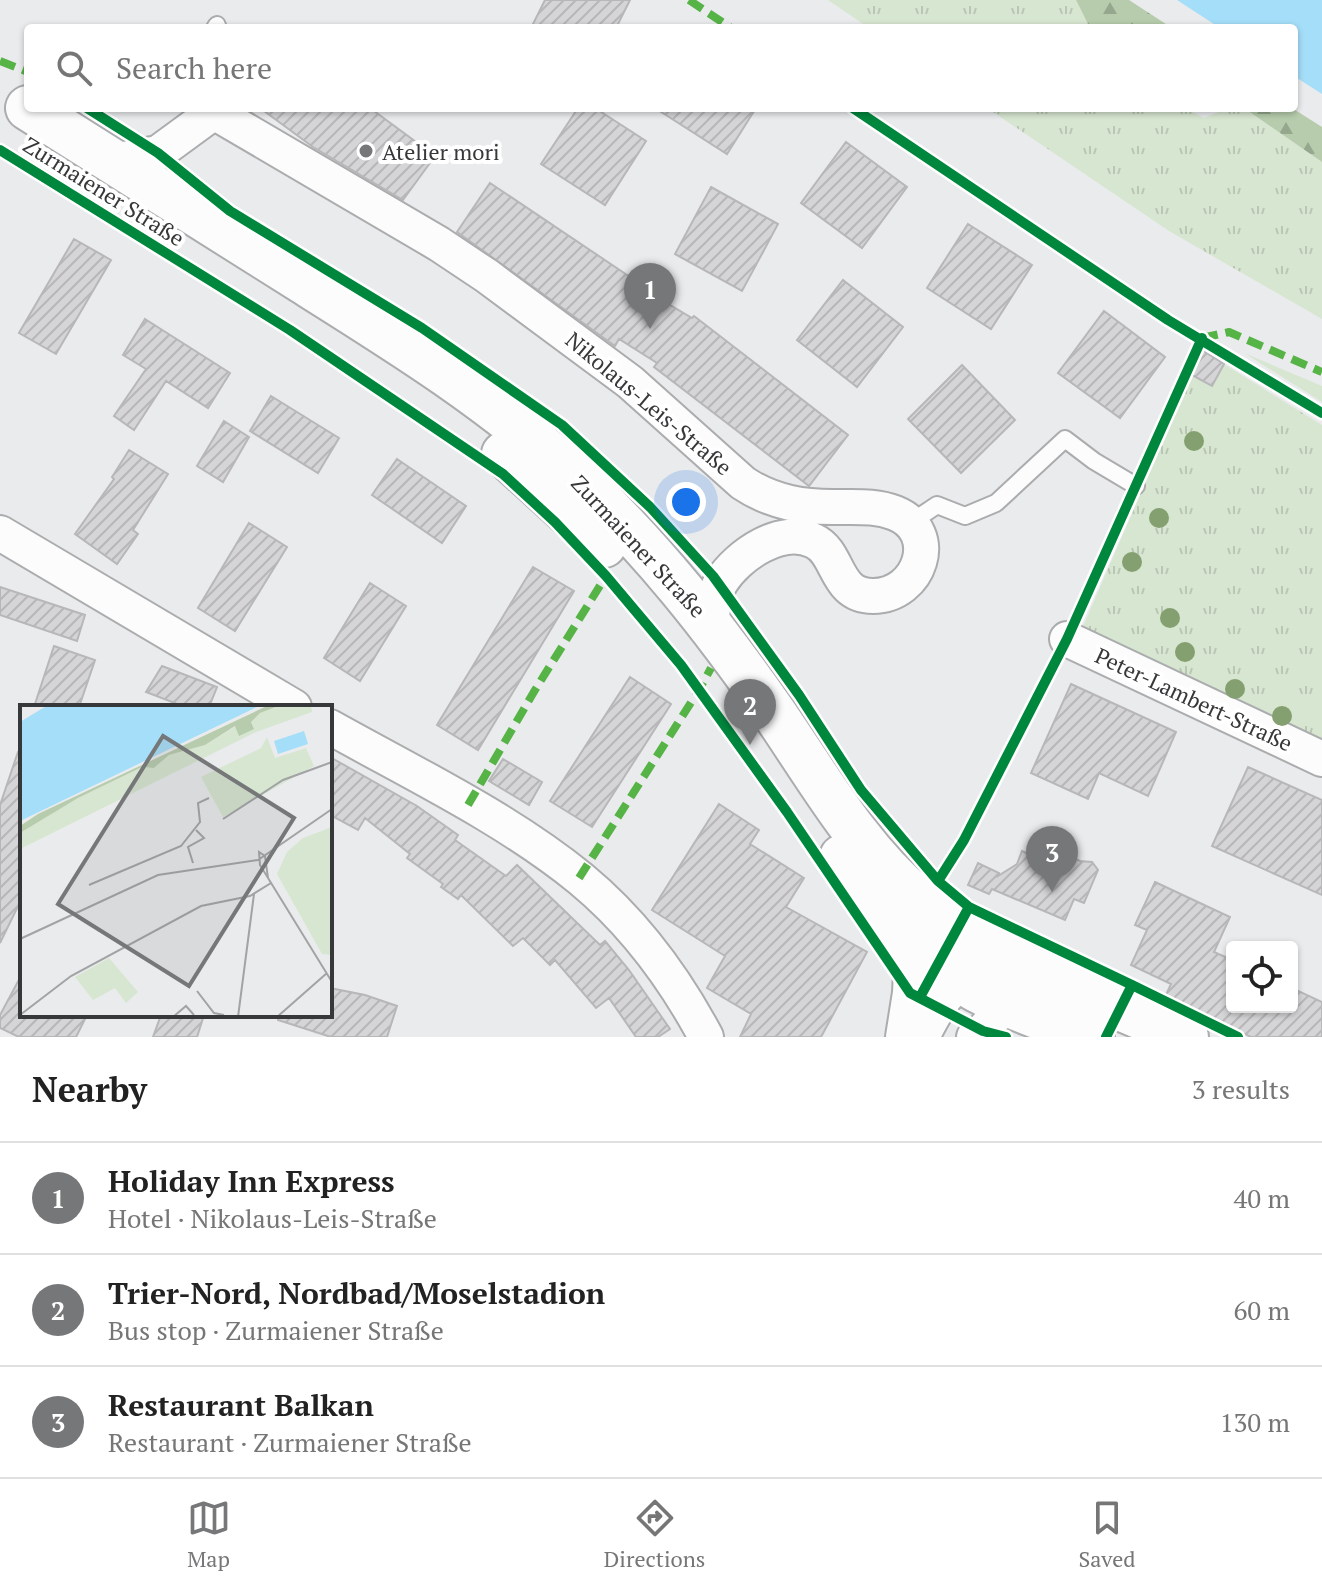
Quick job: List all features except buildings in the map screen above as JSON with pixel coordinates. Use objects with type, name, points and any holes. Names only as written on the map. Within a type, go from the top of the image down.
[{"type":"main road","name":"Zurmaiener Straße","points":[[0,90],[24,105]]},
{"type":"main road","name":"Zurmaiener Straße","points":[[34,112],[422,357],[573,474],[618,518],[711,623],[861,839],[916,897],[956,929],[1027,969],[1186,1037]]},
{"type":"main road","name":"Zurmaiener Straße","points":[[0,125],[385,364],[519,466],[627,567],[711,668],[849,866],[901,933],[960,979],[1006,1003],[1092,1037]]},
{"type":"street","name":"Nikolaus-Leis-Straße","points":[[113,161],[158,153],[209,112]]},
{"type":"street","name":"Nikolaus-Leis-Straße","points":[[215,112],[439,244],[487,276],[630,382],[743,483],[760,494],[785,503],[814,507],[884,509],[910,523]]},
{"type":"street","points":[[711,623],[720,584],[733,567],[748,552],[782,539],[814,540],[822,546],[841,580],[860,594],[876,596],[891,592],[914,575],[920,561],[919,540],[910,523]]},
{"type":"street","points":[[0,533],[291,705]]},
{"type":"street","name":"Peter-Lambert-Straße","points":[[1067,639],[1322,759]]},
{"type":"street","points":[[332,728],[493,819],[579,878],[626,924],[663,968],[706,1037]]},
{"type":"street","points":[[901,933],[911,971],[903,1037]]},
{"type":"street","points":[[922,1037],[937,1008],[960,979],[1004,956],[1006,1003],[983,1031],[974,1037]]},
{"type":"lane","points":[[910,523],[937,505],[965,516],[996,503],[1065,439],[1136,486]]},
{"type":"green space","points":[[828,0],[1076,0],[1088,24],[863,24]]},
{"type":"green space","points":[[1076,0],[1129,0],[1166,24],[1088,24]]},
{"type":"green space","points":[[993,112],[1193,112],[1204,118],[1218,112],[1250,112],[1322,162],[1322,319],[1169,231]]},
{"type":"green space","points":[[1250,112],[1298,112],[1322,127],[1322,162]]},
{"type":"green space","points":[[1244,353],[1322,386],[1322,402]]},
{"type":"green space","points":[[1224,364],[1322,425],[1322,741],[1081,631],[1192,375],[1212,386]]},
{"type":"water","points":[[1177,0],[1322,0],[1322,94],[1298,79],[1298,24],[1214,24]]},
{"type":"marked path","points":[[689,0],[725,24]]},
{"type":"marked path","points":[[0,61],[24,70]]},
{"type":"marked path","points":[[1202,338],[1229,332],[1322,372]]},
{"type":"marked path","points":[[468,805],[606,576]]},
{"type":"marked path","points":[[579,878],[711,668]]},
{"type":"cycle path","points":[[93,112],[158,153],[230,211],[422,328],[562,425],[650,507],[713,576],[799,695],[861,790],[938,881]]},
{"type":"cycle path","points":[[859,112],[1168,320],[1322,413]]},
{"type":"cycle path","points":[[0,150],[290,330],[503,474],[555,522],[606,576],[681,665],[787,812],[910,993],[983,1031],[1006,1037]]},
{"type":"cycle path","points":[[920,997],[969,907],[938,881],[964,840],[1067,639],[1202,338]]},
{"type":"cycle path","points":[[969,907],[1132,985],[1106,1037]]},
{"type":"cycle path","points":[[1132,985],[1238,1037]]},
{"type":"place","name":"Atelier mori","points":[[366,151]]},
{"type":"place","name":"Holiday Inn Express","points":[[650,329]]},
{"type":"place","name":"Trier-Nord, Nordbad/Moselstadion","points":[[750,745]]},
{"type":"place","name":"Restaurant Balkan","points":[[1052,892]]}]
